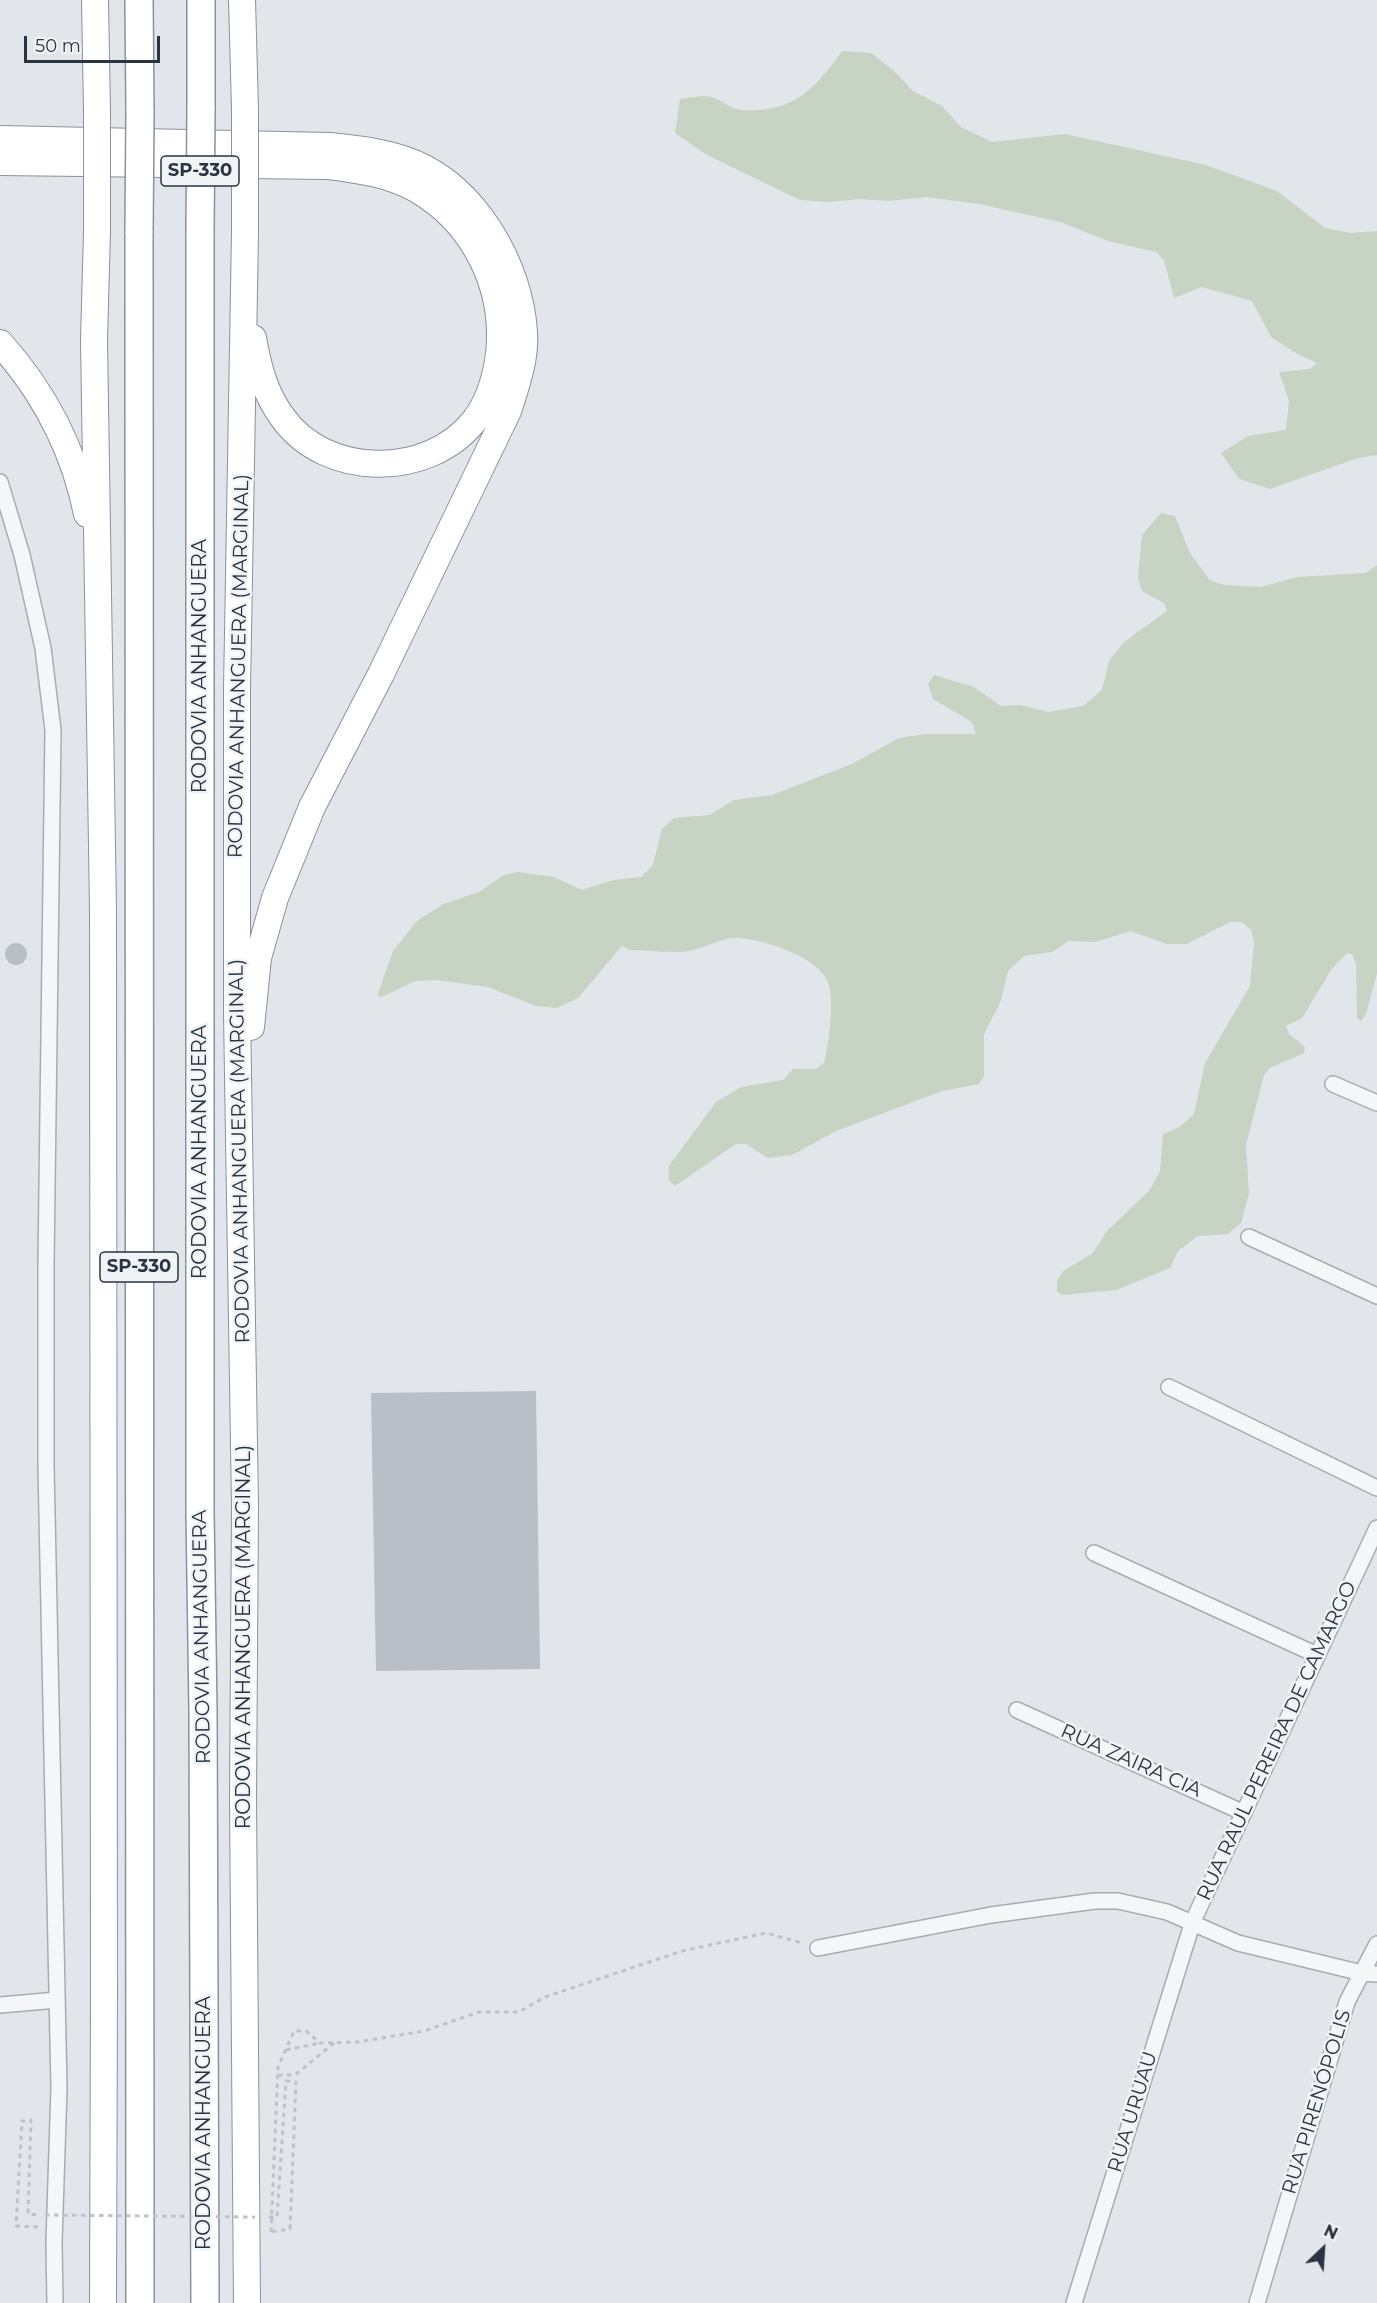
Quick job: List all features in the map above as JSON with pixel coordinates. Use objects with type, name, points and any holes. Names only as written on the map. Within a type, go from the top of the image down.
[{"type":"highway","points":[[95,0],[97,231],[94,340],[99,625],[98,721]]},
{"type":"highway","name":"SP-330","points":[[140,0],[140,2303]]},
{"type":"highway","name":"RODOVIA ANHANGUERA","points":[[201,0],[200,1512],[205,2303]]},
{"type":"highway","name":"RODOVIA ANHANGUERA (MARGINAL)","points":[[242,0],[245,110],[237,702],[237,1013],[245,1506],[243,1811],[258,2228],[247,2303]]},
{"type":"highway","points":[[0,139],[330,146],[372,150],[395,156],[417,164],[450,186],[482,219],[494,237],[517,293],[524,333],[520,374],[508,411],[381,674],[312,807],[275,898],[258,958],[249,1045],[241,1237]]},
{"type":"highway","points":[[0,162],[329,166],[373,172],[417,190],[443,208],[466,233],[478,250],[494,286],[501,323],[500,346],[497,366],[484,406],[468,427],[451,443],[416,458],[382,464],[352,461],[325,453],[292,429],[266,391],[256,353],[244,280]]},
{"type":"highway","points":[[0,343],[45,401],[67,448],[84,497],[89,523],[98,721],[103,909],[103,2303]]},
{"type":"street","points":[[0,482],[22,555],[43,648],[53,730],[46,1264],[46,1466],[58,2088],[55,2303]]},
{"type":"street","points":[[1333,1084],[1377,1103]]},
{"type":"street","points":[[1250,1237],[1377,1296]]},
{"type":"street","points":[[1169,1387],[1377,1488]]},
{"type":"street","name":"RUA RAUL PEREIRA DE CAMARGO","points":[[1193,1921],[1377,1528]]},
{"type":"street","points":[[1094,1553],[1317,1655]]},
{"type":"street","name":"RUA ZAIRA CIA","points":[[1017,1710],[1244,1813]]},
{"type":"street","points":[[818,1948],[991,1915],[1095,1901],[1118,1901],[1142,1905],[1193,1921],[1217,1935],[1238,1943],[1369,1973]]},
{"type":"street","name":"RUA URUAU","points":[[1074,2303],[1193,1921]]},
{"type":"street","name":"RUA PIRENÓPOLIS","points":[[1257,2303],[1347,2002],[1369,1973],[1377,1944]]},
{"type":"street","points":[[0,2005],[57,2000]]},
{"type":"path","points":[[285,2050],[320,2043],[358,2042],[424,2031],[479,2012],[519,2012],[545,1997],[682,1951],[766,1933],[818,1948]]},
{"type":"path","points":[[258,2228],[271,2217],[278,2067],[294,2031],[306,2031],[320,2043]]},
{"type":"path","points":[[278,2075],[295,2075],[336,2042]]},
{"type":"path","points":[[55,2228],[16,2226],[22,2121],[31,2120],[28,2214],[258,2228],[290,2229],[296,2082],[286,2081],[277,2217],[271,2217],[258,2228]]},
{"type":"green space","points":[[842,51],[871,53],[893,70],[913,91],[942,106],[961,127],[992,142],[1065,134],[1206,165],[1277,191],[1325,228],[1350,233],[1377,231],[1377,455],[1358,458],[1270,489],[1239,479],[1221,453],[1248,436],[1286,430],[1289,401],[1279,372],[1310,369],[1317,363],[1297,354],[1271,337],[1252,301],[1202,287],[1174,298],[1164,260],[1156,252],[1108,241],[1060,222],[979,204],[926,197],[889,201],[800,200],[707,155],[675,133],[680,99],[712,97],[742,110],[775,108],[789,103],[812,87]]},
{"type":"green space","points":[[1161,513],[1175,516],[1190,553],[1210,580],[1224,585],[1261,587],[1297,577],[1366,573],[1377,565],[1377,973],[1366,1014],[1361,1021],[1357,1018],[1356,963],[1352,954],[1347,953],[1331,970],[1302,1018],[1286,1026],[1289,1034],[1305,1047],[1304,1053],[1270,1068],[1264,1075],[1246,1145],[1249,1194],[1241,1223],[1228,1234],[1198,1236],[1178,1251],[1170,1268],[1116,1290],[1063,1295],[1057,1292],[1057,1281],[1063,1271],[1093,1253],[1106,1232],[1149,1191],[1160,1171],[1163,1134],[1181,1126],[1194,1114],[1205,1063],[1250,986],[1254,941],[1251,930],[1242,922],[1230,922],[1187,944],[1167,944],[1130,931],[1096,942],[1069,941],[1052,952],[1024,956],[1008,971],[1000,1003],[984,1034],[984,1076],[979,1084],[942,1091],[836,1131],[792,1155],[768,1158],[746,1144],[736,1144],[675,1186],[668,1179],[669,1166],[716,1102],[741,1087],[783,1080],[793,1069],[816,1069],[824,1063],[830,1024],[829,985],[824,975],[804,958],[777,946],[739,938],[727,939],[683,952],[630,950],[622,946],[578,998],[557,1008],[536,1006],[488,987],[436,980],[415,981],[382,997],[377,996],[393,951],[418,920],[444,904],[479,892],[504,875],[518,872],[554,877],[582,890],[613,880],[641,877],[653,865],[662,829],[674,818],[709,815],[734,800],[772,795],[852,764],[899,738],[926,734],[976,734],[972,722],[933,699],[928,684],[934,675],[974,687],[1001,706],[1020,705],[1048,712],[1083,706],[1102,690],[1109,661],[1123,643],[1167,611],[1164,603],[1142,591],[1138,577],[1142,535]]},
{"type":"building","points":[[12,943],[20,943],[27,950],[27,958],[20,965],[12,965],[5,958],[5,950]]},
{"type":"building","points":[[536,1391],[540,1669],[376,1671],[371,1393]]}]
